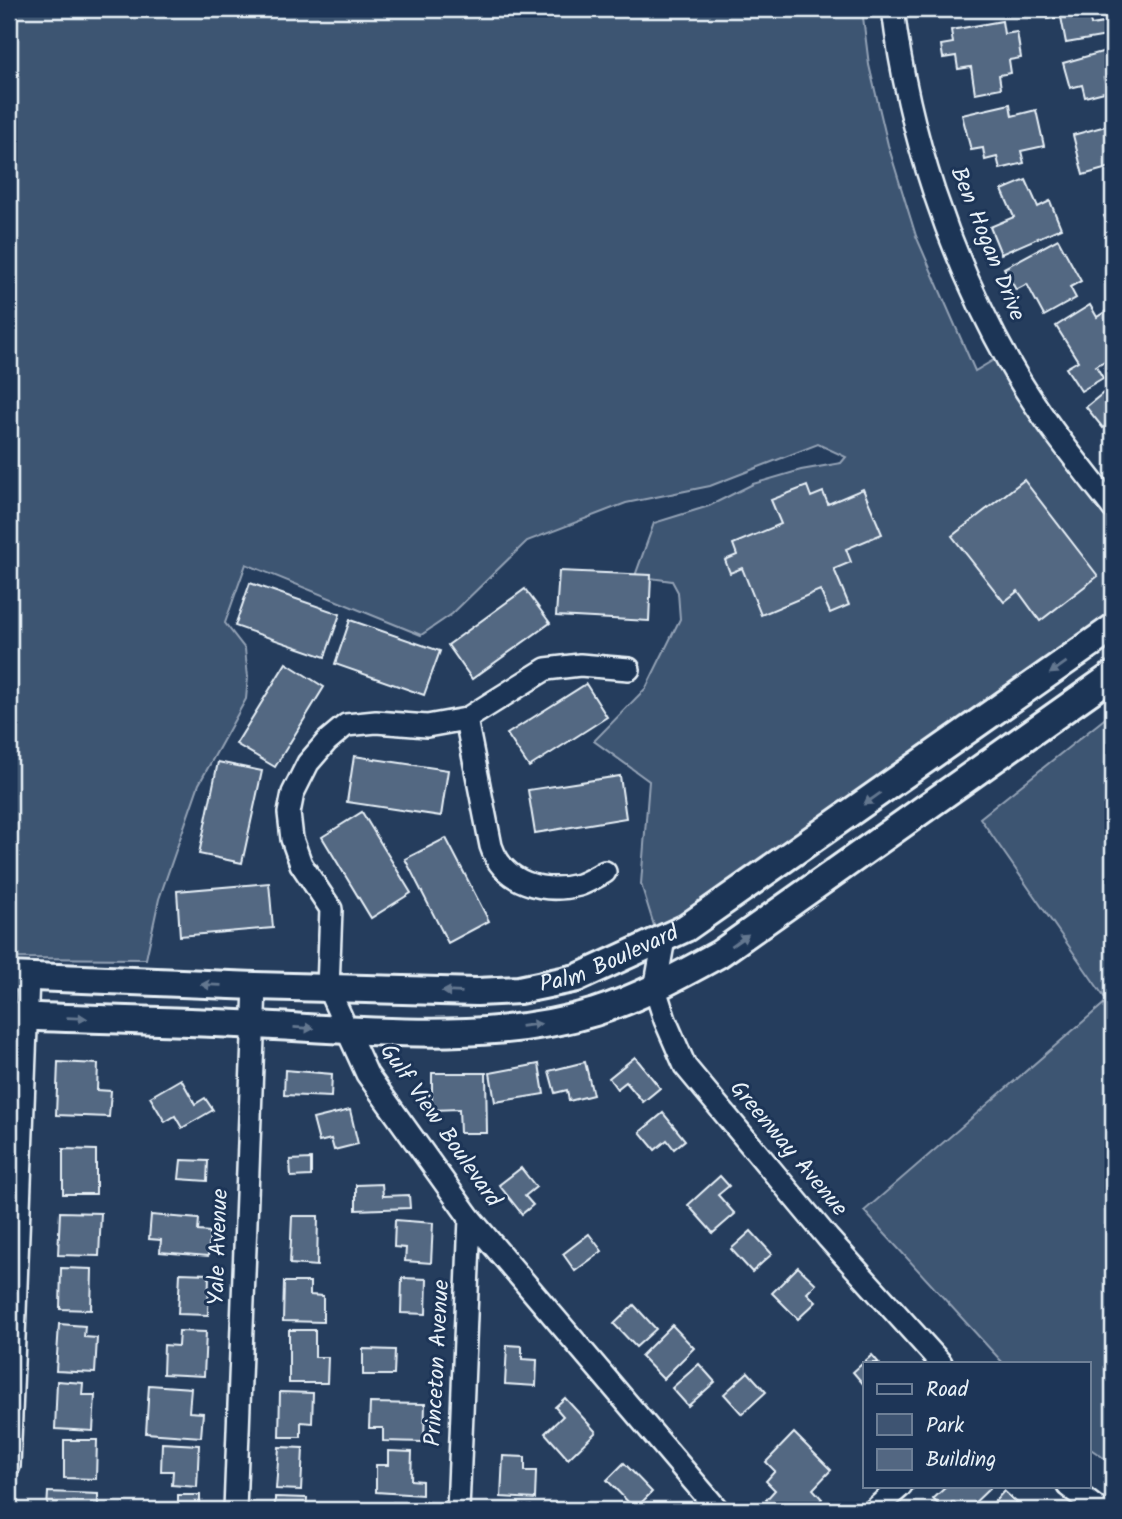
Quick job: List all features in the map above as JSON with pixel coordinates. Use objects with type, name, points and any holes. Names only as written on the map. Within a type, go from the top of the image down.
[{"type":"street","name":"Ben Hogan Drive","points":[[893,9],[914,122],[938,205],[972,289],[1012,366],[1053,431],[1113,508]]},
{"type":"street","name":"Palm Boulevard","points":[[18,976],[477,992],[519,990],[577,978],[664,940],[738,893],[1113,628]]},
{"type":"street","name":"Gulf View Boulevard","points":[[629,670],[580,664],[545,669],[466,719],[427,726],[376,722],[346,725],[327,741],[308,763],[293,793],[289,813],[292,839],[302,864],[331,909],[328,988],[367,1074],[471,1218],[718,1510]]},
{"type":"street","name":"Palm Boulevard","points":[[18,1016],[348,1031],[435,1032],[536,1025],[594,1012],[655,989],[719,954],[1113,675]]},
{"type":"street","points":[[1014,699],[1037,731]]},
{"type":"street","points":[[466,719],[491,846],[495,860],[507,874],[529,885],[551,889],[580,884],[605,872]]},
{"type":"street","name":"Greenway Avenue","points":[[664,940],[655,989],[685,1066],[828,1238],[940,1362]]},
{"type":"street","points":[[9,1465],[18,976]]},
{"type":"street","name":"Yale Avenue","points":[[235,1510],[255,986]]},
{"type":"street","name":"Princeton Avenue","points":[[458,1510],[471,1218]]},
{"type":"street","points":[[874,1510],[899,1488]]},
{"type":"street","points":[[1071,1488],[1099,1510]]},
{"type":"green space","points":[[9,9],[862,9],[869,65],[888,145],[916,236],[975,371],[997,358],[1046,438],[1113,523],[1113,616],[740,880],[656,932],[641,884],[649,781],[594,741],[646,688],[680,619],[678,592],[672,581],[635,576],[654,523],[709,506],[753,484],[801,470],[841,463],[846,457],[818,444],[710,486],[626,503],[527,541],[452,614],[421,635],[246,564],[225,623],[245,649],[248,677],[246,699],[199,784],[159,899],[146,959],[9,958]]},
{"type":"green space","points":[[1113,712],[1113,1464],[1090,1449],[1090,1362],[1002,1362],[864,1211],[1107,1001],[980,818]]},
{"type":"building","points":[[946,9],[1003,9],[947,16]]},
{"type":"building","points":[[1046,9],[1088,9],[1091,25],[1104,23],[1107,36],[1066,43],[1061,17],[1048,19]]},
{"type":"building","points":[[1002,21],[1004,34],[1017,32],[1021,58],[1009,60],[1011,73],[999,75],[1001,88],[975,93],[971,67],[958,69],[956,56],[943,58],[941,45],[953,43],[951,30]]},
{"type":"building","points":[[1109,50],[1113,76],[1104,78],[1108,91],[1085,97],[1082,85],[1070,88],[1063,63]]},
{"type":"building","points":[[1010,104],[1012,116],[1036,110],[1044,146],[1021,151],[1024,163],[1000,169],[997,157],[985,160],[983,148],[971,150],[962,115]]},
{"type":"building","points":[[1113,124],[1113,175],[1111,167],[1083,175],[1073,135]]},
{"type":"building","points":[[1026,180],[1038,207],[1050,201],[1061,228],[1001,254],[990,227],[1014,217],[1002,190]]},
{"type":"building","points":[[1113,211],[1113,234],[1104,216]]},
{"type":"building","points":[[1058,239],[1081,281],[1070,287],[1076,298],[1044,316],[1027,284],[1016,290],[1004,268]]},
{"type":"building","points":[[1090,305],[1097,317],[1108,310],[1113,318],[1113,356],[1096,366],[1103,378],[1081,391],[1066,368],[1078,361],[1056,326]]},
{"type":"building","points":[[1113,385],[1113,420],[1103,428],[1086,407]]},
{"type":"building","points":[[1024,480],[1098,576],[1040,621],[1018,591],[1004,602],[952,536]]},
{"type":"building","points":[[807,486],[811,497],[823,492],[828,504],[863,489],[882,534],[846,549],[851,562],[834,569],[849,605],[830,613],[820,590],[761,615],[742,568],[730,573],[725,560],[737,555],[733,544],[781,524],[771,500]]},
{"type":"building","points":[[559,571],[651,575],[649,621],[556,616]]},
{"type":"building","points":[[250,583],[340,614],[325,657],[235,626]]},
{"type":"building","points":[[525,589],[550,623],[472,679],[448,645]]},
{"type":"building","points":[[350,620],[440,651],[424,695],[335,664]]},
{"type":"building","points":[[286,663],[324,687],[275,767],[236,744]]},
{"type":"building","points":[[586,684],[607,717],[529,767],[507,734]]},
{"type":"building","points":[[354,756],[448,770],[441,816],[347,802]]},
{"type":"building","points":[[218,762],[262,771],[242,863],[199,854]]},
{"type":"building","points":[[620,776],[626,818],[535,833],[528,790]]},
{"type":"building","points":[[362,812],[411,893],[371,918],[322,837]]},
{"type":"building","points":[[446,838],[489,921],[448,943],[405,859]]},
{"type":"building","points":[[269,883],[273,928],[180,936],[177,891]]},
{"type":"building","points":[[635,1057],[660,1088],[643,1102],[626,1082],[617,1089],[609,1078]]},
{"type":"building","points":[[58,1062],[98,1064],[97,1090],[111,1091],[109,1117],[56,1115]]},
{"type":"building","points":[[585,1062],[593,1095],[569,1101],[567,1090],[555,1093],[549,1071]]},
{"type":"building","points":[[539,1064],[544,1094],[495,1102],[490,1073]]},
{"type":"building","points":[[285,1070],[332,1074],[331,1097],[284,1095]]},
{"type":"building","points":[[432,1073],[486,1073],[487,1133],[460,1133],[459,1109],[432,1110]]},
{"type":"building","points":[[181,1079],[195,1104],[205,1098],[213,1110],[182,1128],[175,1116],[165,1122],[150,1097]]},
{"type":"building","points":[[350,1110],[358,1144],[334,1150],[331,1139],[319,1142],[313,1119]]},
{"type":"building","points":[[663,1113],[685,1140],[674,1149],[667,1140],[655,1150],[640,1132]]},
{"type":"building","points":[[63,1149],[96,1150],[96,1194],[63,1194]]},
{"type":"building","points":[[311,1159],[311,1176],[291,1177],[290,1160]]},
{"type":"building","points":[[181,1160],[208,1161],[207,1181],[179,1179]]},
{"type":"building","points":[[521,1168],[536,1187],[525,1196],[533,1205],[522,1214],[499,1185]]},
{"type":"building","points":[[720,1176],[729,1186],[718,1195],[735,1214],[713,1233],[688,1205]]},
{"type":"building","points":[[382,1184],[383,1196],[409,1195],[410,1208],[356,1210],[356,1185]]},
{"type":"building","points":[[60,1212],[101,1213],[99,1256],[58,1255]]},
{"type":"building","points":[[151,1215],[199,1219],[198,1231],[210,1232],[208,1256],[160,1252],[161,1240],[149,1239]]},
{"type":"building","points":[[292,1216],[318,1216],[317,1266],[290,1264]]},
{"type":"building","points":[[395,1220],[433,1223],[431,1263],[405,1261],[406,1248],[394,1247]]},
{"type":"building","points":[[751,1231],[772,1254],[752,1272],[731,1249]]},
{"type":"building","points":[[589,1234],[602,1251],[575,1271],[563,1254]]},
{"type":"building","points":[[798,1267],[816,1284],[807,1293],[816,1302],[798,1319],[772,1293]]},
{"type":"building","points":[[61,1268],[92,1269],[91,1310],[60,1309]]},
{"type":"building","points":[[180,1273],[209,1274],[208,1315],[178,1314]]},
{"type":"building","points":[[402,1278],[427,1279],[426,1314],[401,1313]]},
{"type":"building","points":[[284,1282],[310,1282],[310,1295],[323,1296],[323,1322],[283,1321]]},
{"type":"building","points":[[634,1305],[656,1329],[636,1347],[614,1324]]},
{"type":"building","points":[[59,1324],[85,1326],[84,1337],[97,1338],[95,1373],[56,1371]]},
{"type":"building","points":[[672,1325],[694,1348],[663,1379],[641,1356]]},
{"type":"building","points":[[289,1330],[315,1330],[315,1357],[328,1357],[327,1383],[289,1383]]},
{"type":"building","points":[[179,1331],[206,1332],[204,1376],[163,1374],[164,1345],[178,1346]]},
{"type":"building","points":[[507,1345],[522,1346],[522,1359],[537,1360],[536,1386],[505,1384]]},
{"type":"building","points":[[363,1349],[395,1350],[394,1375],[363,1375]]},
{"type":"building","points":[[872,1355],[878,1362],[864,1362]]},
{"type":"building","points":[[863,1363],[863,1384],[853,1372]]},
{"type":"building","points":[[699,1364],[715,1382],[688,1406],[672,1388]]},
{"type":"building","points":[[748,1372],[766,1392],[742,1414],[724,1394]]},
{"type":"building","points":[[57,1381],[83,1383],[82,1395],[95,1395],[93,1431],[55,1429]]},
{"type":"building","points":[[149,1385],[191,1388],[189,1412],[203,1413],[201,1437],[146,1433]]},
{"type":"building","points":[[280,1392],[313,1393],[312,1423],[301,1422],[301,1437],[279,1437]]},
{"type":"building","points":[[565,1398],[596,1432],[568,1459],[545,1433],[563,1416],[555,1407]]},
{"type":"building","points":[[370,1403],[425,1404],[424,1442],[383,1441],[383,1428],[369,1428]]},
{"type":"building","points":[[794,1433],[831,1470],[813,1489],[822,1499],[811,1510],[777,1510],[766,1500],[775,1490],[766,1481],[775,1471],[766,1462]]},
{"type":"building","points":[[64,1440],[97,1440],[96,1479],[64,1478]]},
{"type":"building","points":[[162,1443],[199,1445],[197,1487],[172,1485],[173,1471],[161,1471]]},
{"type":"building","points":[[279,1447],[303,1448],[301,1490],[276,1489]]},
{"type":"building","points":[[388,1451],[412,1452],[411,1480],[422,1481],[422,1495],[376,1492],[376,1465],[388,1465]]},
{"type":"building","points":[[503,1456],[525,1457],[525,1471],[536,1471],[535,1499],[501,1497]]},
{"type":"building","points":[[624,1463],[652,1492],[635,1509],[607,1480]]},
{"type":"building","points":[[945,1488],[990,1488],[967,1510],[961,1510],[953,1502],[944,1510],[933,1499]]},
{"type":"building","points":[[1004,1491],[1025,1510],[987,1510]]},
{"type":"building","points":[[48,1492],[98,1494],[98,1510],[47,1510]]},
{"type":"building","points":[[178,1495],[200,1495],[200,1510],[167,1510],[178,1509]]},
{"type":"building","points":[[275,1497],[307,1498],[306,1510],[275,1510]]},
{"type":"building","points":[[393,1502],[417,1503],[417,1510],[393,1510]]},
{"type":"building","points":[[502,1506],[531,1506],[531,1510],[502,1510]]}]
